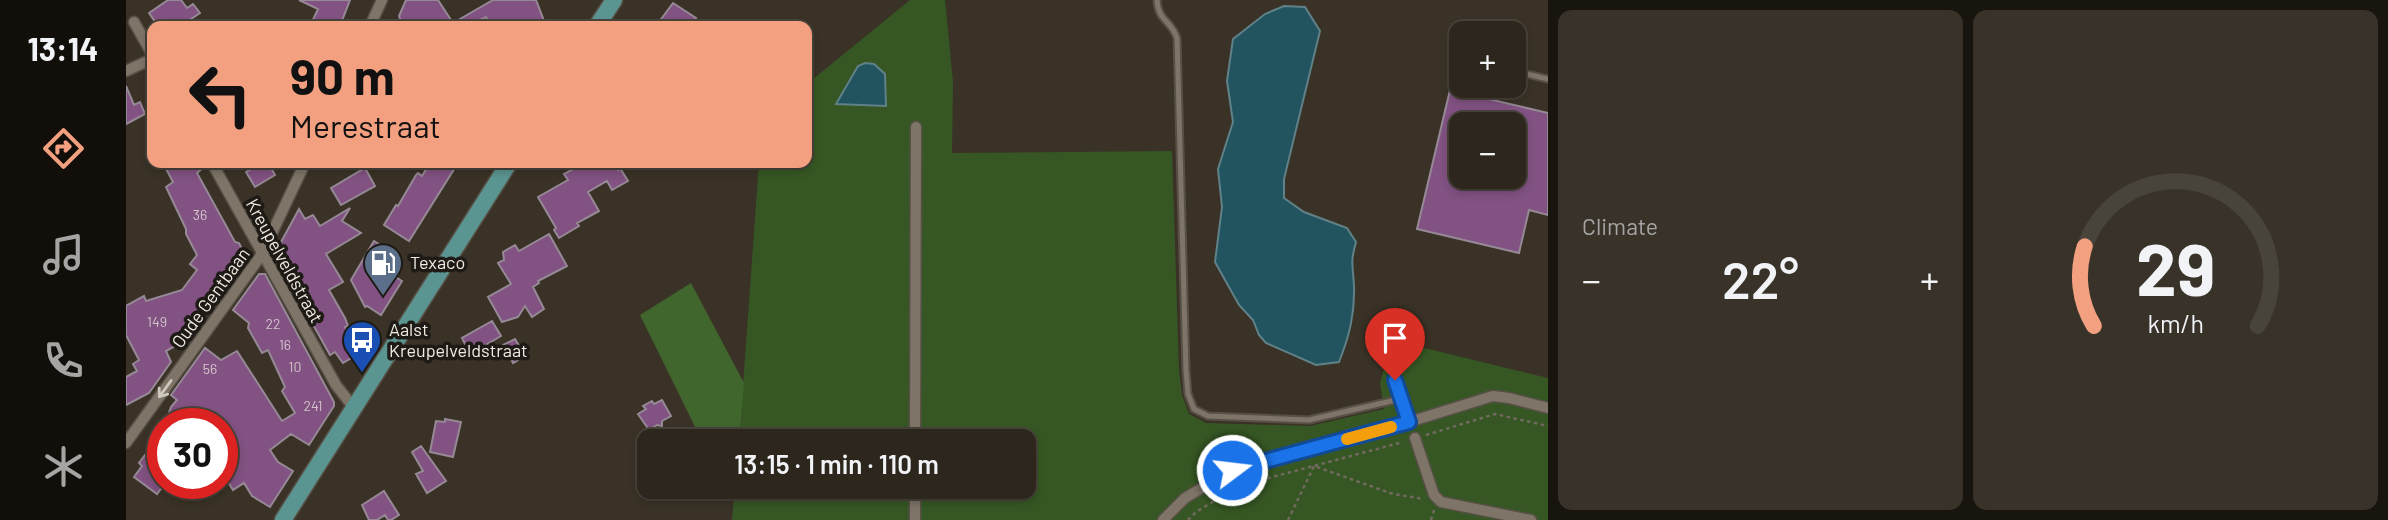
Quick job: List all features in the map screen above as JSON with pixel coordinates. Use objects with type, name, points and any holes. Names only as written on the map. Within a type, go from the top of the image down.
[{"type":"main road","points":[[600,21],[614,0]]},
{"type":"main road","points":[[283,520],[506,168]]},
{"type":"street","points":[[372,21],[382,0]]},
{"type":"street","points":[[134,22],[147,47]]},
{"type":"street","points":[[126,71],[147,60]]},
{"type":"street","points":[[915,429],[916,127]]},
{"type":"street","name":"Kreupelveldstraat","points":[[215,168],[336,385],[354,408]]},
{"type":"street","name":"Oude Gentbaan","points":[[126,443],[262,254],[303,168]]},
{"type":"street","points":[[1395,380],[1409,422]]},
{"type":"street","points":[[1163,520],[1185,498],[1232,470],[1409,422],[1493,396],[1548,408]]},
{"type":"street","points":[[1415,439],[1434,495],[1441,502],[1531,520]]},
{"type":"street","points":[[915,499],[915,520]]},
{"type":"lane","points":[[1157,0],[1157,11],[1163,21],[1173,27],[1177,37],[1186,370],[1188,394],[1194,409],[1208,416],[1309,420],[1400,399]]},
{"type":"lane","points":[[1526,74],[1548,79]]},
{"type":"path","points":[[1188,520],[1196,512],[1239,486],[1415,439],[1495,414],[1548,426]]},
{"type":"path","points":[[1314,466],[1393,495],[1441,502]]},
{"type":"path","points":[[1288,520],[1314,466]]},
{"type":"green space","points":[[910,0],[945,0],[953,82],[952,153],[1172,151],[1179,370],[1182,395],[1189,414],[1206,423],[1310,426],[1384,409],[1380,383],[1392,340],[1548,378],[1548,520],[732,520],[734,499],[1036,499],[1036,429],[740,429],[759,168],[812,168],[812,80]]},
{"type":"green space","points":[[691,283],[744,383],[740,429],[696,429],[640,315]]},
{"type":"water","points":[[1284,6],[1305,7],[1320,31],[1284,179],[1284,198],[1304,212],[1347,228],[1356,242],[1352,260],[1353,306],[1346,344],[1339,362],[1316,365],[1266,343],[1259,335],[1253,320],[1239,305],[1215,262],[1222,207],[1218,169],[1233,122],[1227,81],[1233,39],[1265,14]]},
{"type":"water","points":[[865,63],[874,64],[885,74],[886,106],[836,104],[858,66]]},
{"type":"building","points":[[168,0],[181,0],[187,8],[193,4],[200,13],[188,21],[155,21],[149,13]]},
{"type":"building","points":[[299,0],[350,0],[342,21],[312,21],[318,9]]},
{"type":"building","points":[[406,0],[438,0],[452,21],[401,21],[399,16]]},
{"type":"building","points":[[493,0],[536,0],[544,21],[488,21],[486,17],[478,21],[456,21]]},
{"type":"building","points":[[673,3],[696,18],[694,21],[660,21]]},
{"type":"building","points":[[126,86],[134,105],[140,102],[145,114],[126,124]]},
{"type":"building","points":[[1449,94],[1449,98],[1484,98],[1548,113],[1548,215],[1529,210],[1519,253],[1417,229]]},
{"type":"building","points":[[166,168],[203,168],[197,173],[235,242],[239,243],[244,253],[203,308],[206,310],[188,339],[166,351],[171,362],[149,393],[126,405],[126,377],[137,371],[133,364],[139,360],[126,335],[126,306],[144,296],[146,301],[182,290],[197,270],[190,264],[197,255],[166,187],[173,182]]},
{"type":"building","points":[[253,168],[271,168],[275,175],[255,187],[246,172]]},
{"type":"building","points":[[365,168],[375,186],[341,205],[331,188]]},
{"type":"building","points":[[427,168],[455,168],[409,241],[384,225],[416,175],[418,173],[422,176]]},
{"type":"building","points":[[575,168],[620,168],[628,181],[612,190],[607,181],[588,192],[599,211],[577,223],[579,226],[559,238],[538,197],[568,180],[564,174]]},
{"type":"building","points":[[350,208],[342,221],[361,233],[326,254],[343,282],[329,290],[345,318],[348,326],[345,327],[360,350],[343,363],[335,352],[330,355],[286,276],[282,274],[285,274],[274,255],[299,209],[305,219],[313,215],[320,226]]},
{"type":"building","points":[[549,234],[567,266],[538,281],[533,287],[544,309],[532,317],[525,306],[518,317],[502,322],[488,297],[511,284],[498,263],[504,260],[503,252],[515,245],[519,251]]},
{"type":"building","points":[[374,241],[399,257],[389,273],[402,281],[381,315],[365,307],[351,280]]},
{"type":"building","points":[[259,274],[265,274],[334,402],[309,445],[291,434],[270,450],[278,462],[293,471],[270,507],[252,496],[244,483],[238,487],[238,408],[171,408],[177,400],[171,395],[205,348],[221,360],[237,351],[282,421],[295,413],[282,391],[285,387],[268,350],[262,353],[248,328],[249,323],[233,310]]},
{"type":"building","points":[[492,321],[501,336],[470,354],[462,338]]},
{"type":"building","points":[[515,339],[525,356],[513,363],[503,345]]},
{"type":"building","points":[[662,400],[671,416],[662,421],[662,426],[648,429],[638,414],[646,409],[643,406],[652,401],[654,404]]},
{"type":"building","points":[[445,419],[461,422],[453,457],[430,452],[436,421],[445,422]]},
{"type":"building","points":[[421,446],[446,481],[427,493],[416,474],[423,471],[412,452]]},
{"type":"building","points":[[147,452],[147,487],[134,477],[142,466],[139,463]]},
{"type":"building","points":[[384,491],[399,515],[391,520],[385,515],[377,520],[369,520],[362,505]]},
{"type":"slow traffic","points":[[1347,439],[1391,427]]},
{"type":"place","name":"Texaco","points":[[383,297]]},
{"type":"place","name":"Aalst Kreupelveldstraat","points":[[362,374]]},
{"type":"route","points":[[1232,470],[1409,422],[1395,380]]}]
